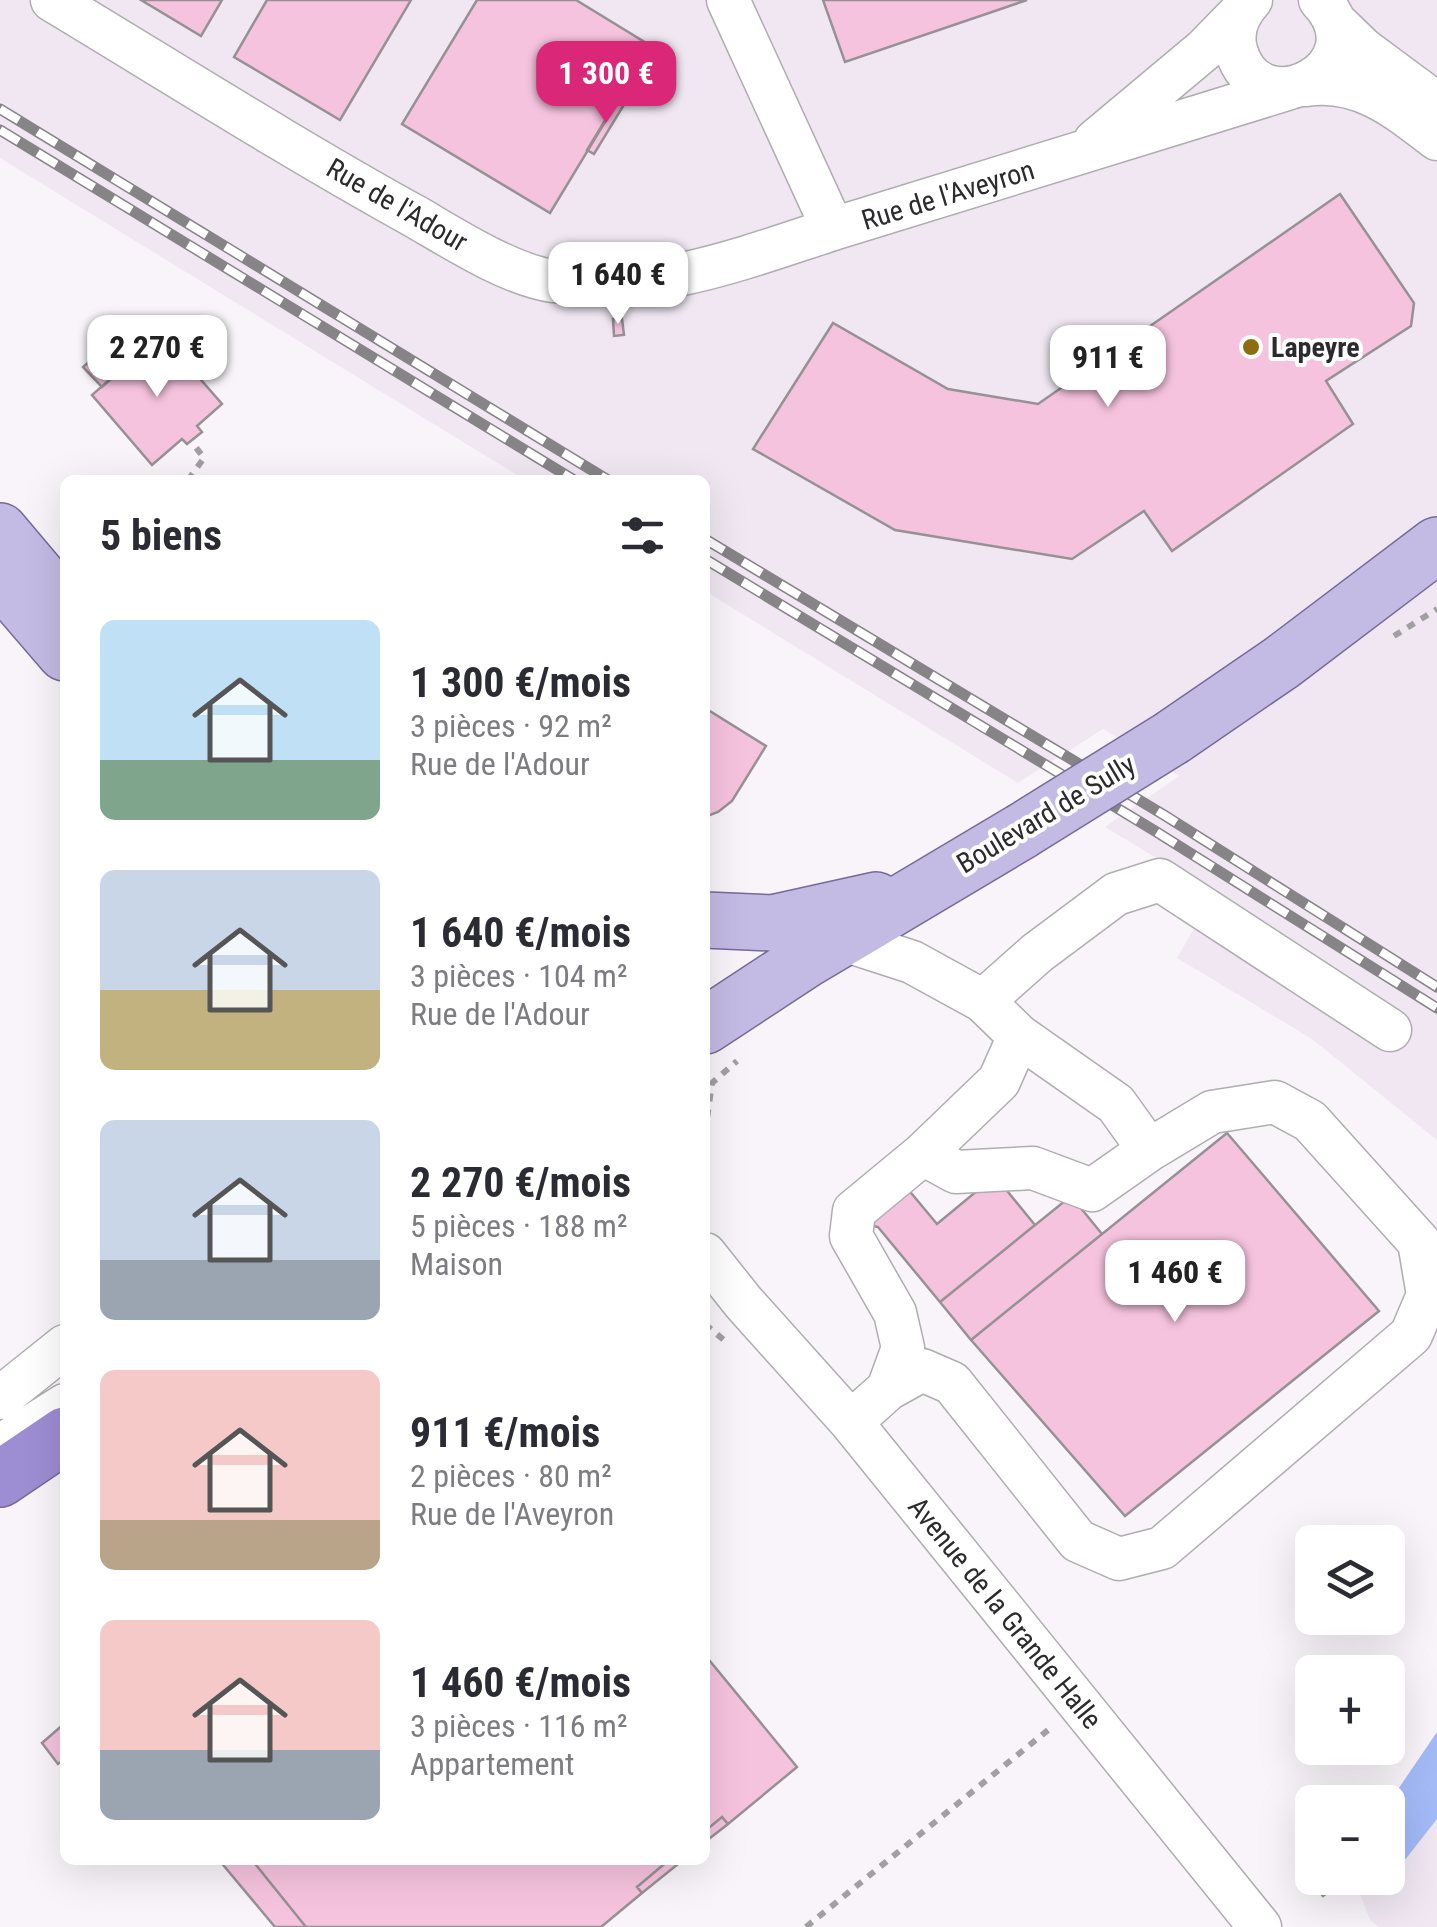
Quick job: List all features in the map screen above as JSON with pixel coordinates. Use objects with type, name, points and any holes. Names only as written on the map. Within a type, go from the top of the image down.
[{"type":"highway","points":[[0,1479],[60,1438]]},
{"type":"main road","points":[[0,531],[60,602]]},
{"type":"main road","points":[[1282,663],[1437,545]]},
{"type":"main road","points":[[1282,663],[1437,572]]},
{"type":"main road","points":[[0,578],[60,647]]},
{"type":"main road","name":"Boulevard de Sully","points":[[824,949],[1022,831],[1282,663]]},
{"type":"main road","points":[[710,920],[772,924],[918,891]]},
{"type":"main road","points":[[710,994],[824,949]]},
{"type":"main road","points":[[710,1023],[824,949]]},
{"type":"street","name":"Rue de l'Adour","points":[[52,0],[375,194],[488,257],[550,281],[643,282],[707,270],[833,229]]},
{"type":"street","name":"Rue de l'Aveyron","points":[[728,0],[833,229],[1296,87]]},
{"type":"street","name":"Rue de l'Aveyron","points":[[1075,157],[1205,49],[1247,5]]},
{"type":"street","points":[[1247,5],[1234,35],[1240,60],[1254,78],[1268,86],[1296,87],[1323,82],[1360,89],[1404,113],[1437,139]]},
{"type":"street","points":[[1296,87],[1321,75],[1333,57],[1337,41],[1327,7]]},
{"type":"street","points":[[1327,7],[1363,49],[1437,104]]},
{"type":"street","points":[[983,1001],[1037,953],[1116,894],[1160,880],[1390,1030]]},
{"type":"street","points":[[824,949],[912,962],[983,1001],[1019,1036],[1116,1104],[1148,1150]]},
{"type":"street","points":[[888,1389],[903,1348],[895,1313],[851,1236],[854,1211],[999,1082],[1019,1036]]},
{"type":"street","points":[[851,1422],[888,1389],[922,1370],[952,1384],[1078,1541],[1119,1559],[1162,1548],[1411,1335],[1428,1295],[1419,1242],[1310,1121],[1275,1102],[1212,1112],[1148,1150],[1092,1190],[1033,1168],[956,1172],[922,1154]]},
{"type":"street","points":[[710,1260],[744,1303]]},
{"type":"street","points":[[710,1280],[744,1303]]},
{"type":"street","name":"Avenue de la Grande Halle","points":[[744,1303],[851,1422],[1260,1927]]},
{"type":"street","points":[[0,1398],[60,1350]]},
{"type":"street","points":[[0,1446],[60,1408]]},
{"type":"path","points":[[191,441],[204,458],[192,475]]},
{"type":"path","points":[[710,1078],[712,1083]]},
{"type":"path","points":[[806,1927],[1054,1726]]},
{"type":"shaded area","points":[[0,0],[1437,0],[1437,1140],[1312,1039],[1177,958],[1196,925],[1198,883],[1105,827],[1179,776],[1103,729],[1018,783],[710,594],[710,475],[517,475],[0,158]]},
{"type":"shaded area","points":[[1437,1732],[1437,1927],[1379,1927],[1370,1920],[1360,1895],[1405,1895],[1403,1785]]},
{"type":"water","points":[[1437,1732],[1437,1819],[1405,1860],[1405,1785],[1401,1785]]},
{"type":"building","points":[[141,0],[222,0],[201,36]]},
{"type":"building","points":[[267,0],[411,0],[340,120],[234,57]]},
{"type":"building","points":[[477,0],[576,0],[651,46],[550,213],[402,124]]},
{"type":"building","points":[[823,0],[1027,0],[845,62]]},
{"type":"building","points":[[618,99],[625,103],[594,154],[587,150]]},
{"type":"building","points":[[1340,194],[1414,303],[1411,326],[1326,381],[1353,424],[1172,551],[1144,511],[1072,559],[895,530],[753,449],[833,323],[948,389],[1038,404]]},
{"type":"building","points":[[613,319],[622,319],[624,335],[614,336]]},
{"type":"building","points":[[161,334],[222,404],[197,426],[202,432],[187,444],[182,439],[152,465],[92,395]]},
{"type":"building","points":[[113,341],[131,361],[102,387],[83,367]]},
{"type":"building","points":[[710,711],[766,746],[732,801],[710,815]]},
{"type":"building","points":[[1227,1133],[1379,1311],[1125,1516],[971,1340]]},
{"type":"building","points":[[995,1176],[1035,1225],[940,1302],[878,1227],[870,1225],[907,1188],[937,1224]]},
{"type":"building","points":[[1071,1196],[1102,1234],[971,1340],[940,1302]]},
{"type":"building","points":[[710,1661],[797,1767],[728,1824],[722,1817],[710,1827]]},
{"type":"building","points":[[60,1727],[58,1764],[42,1743]]},
{"type":"building","points":[[722,1817],[728,1824],[710,1838],[710,1827]]},
{"type":"building","points":[[223,1865],[256,1865],[306,1927],[275,1927]]},
{"type":"building","points":[[256,1865],[663,1865],[637,1887],[642,1893],[601,1927],[306,1927]]},
{"type":"building","points":[[663,1865],[677,1865],[642,1893],[637,1887]]},
{"type":"railway","points":[[0,109],[600,475]]},
{"type":"railway","points":[[0,130],[566,475]]},
{"type":"railway","points":[[710,542],[1164,815],[1437,987]]},
{"type":"railway","points":[[710,562],[1155,831],[1437,1008]]},
{"type":"place","name":"Lapeyre","points":[[1251,347]]}]
